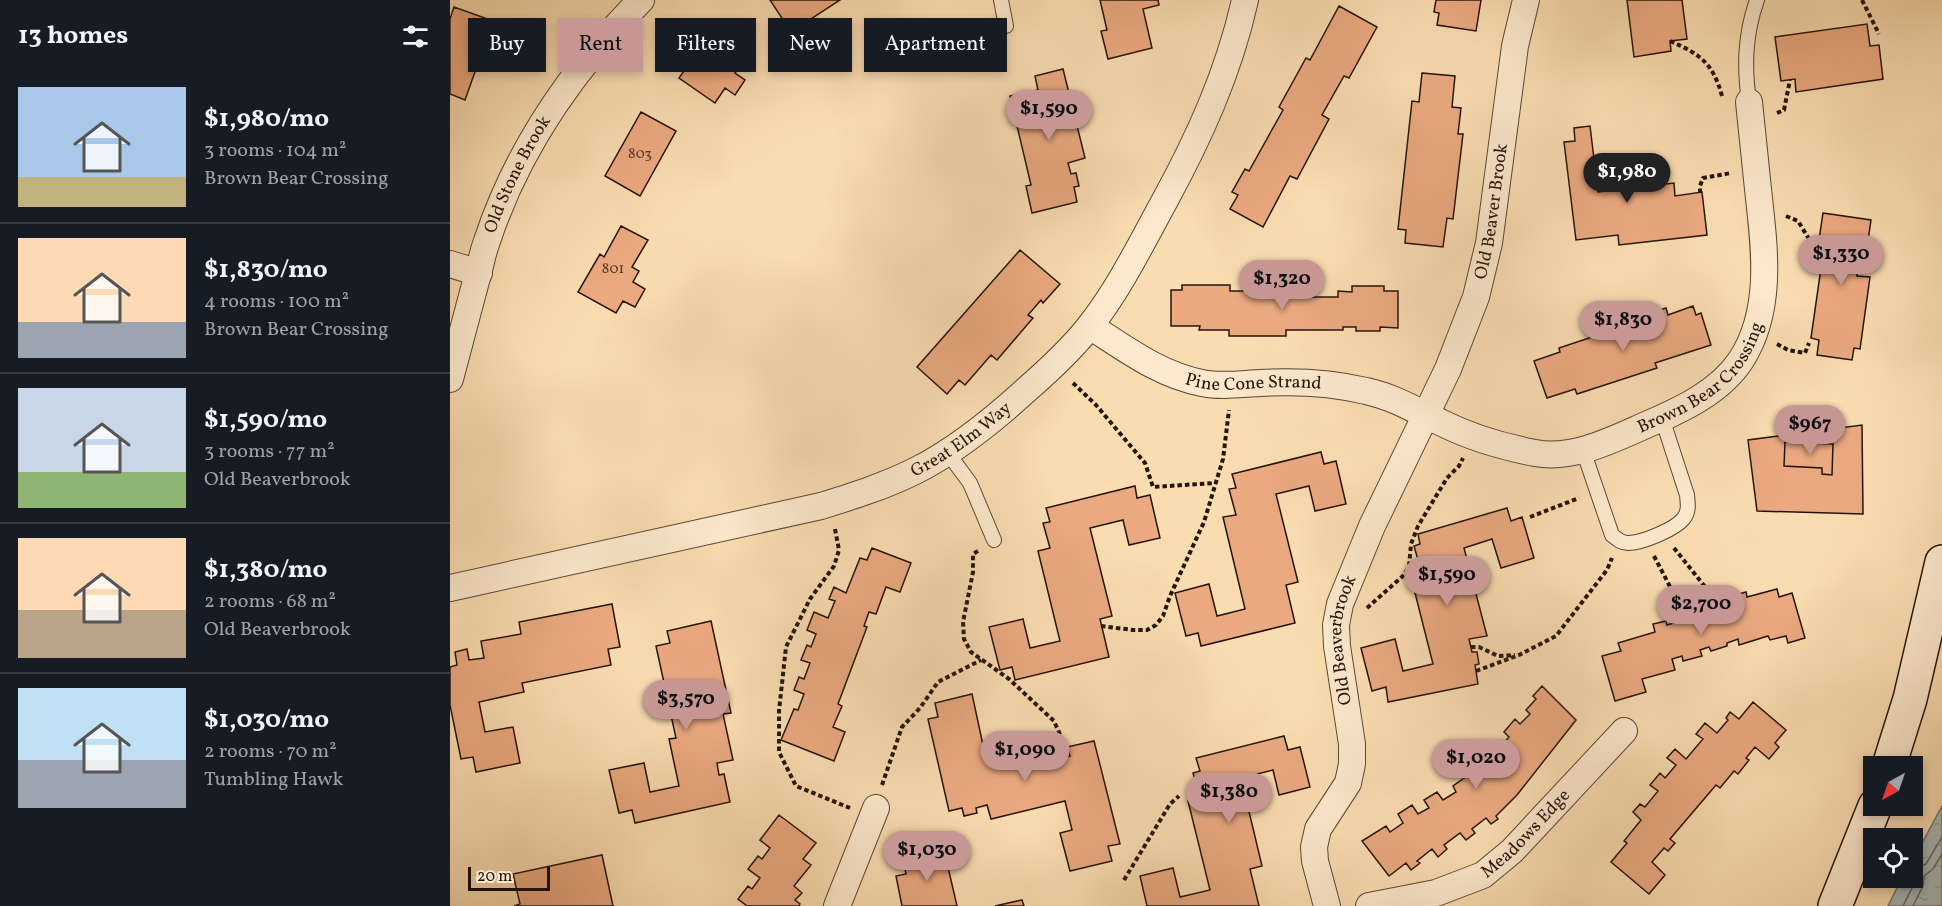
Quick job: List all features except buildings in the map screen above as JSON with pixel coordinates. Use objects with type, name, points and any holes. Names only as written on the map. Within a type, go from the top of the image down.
[{"type":"main road","points":[[1892,756],[1910,699],[1942,562]]},
{"type":"main road","points":[[1835,906],[1871,816]]},
{"type":"street","name":"Old Stone Brook","points":[[450,379],[455,338],[479,273],[486,242],[502,202],[542,125],[566,88],[592,54],[641,0]]},
{"type":"street","name":"Great Elm Way","points":[[450,588],[830,503],[887,484],[915,471],[990,422],[1055,364],[1090,326],[1150,228],[1203,127],[1231,51],[1245,0]]},
{"type":"street","name":"Old Beaver Brook","points":[[1426,416],[1462,334],[1483,272],[1515,46],[1526,0]]},
{"type":"street","name":"Brown Bear Crossing","points":[[1426,416],[1472,435],[1537,453],[1566,453],[1583,450],[1662,418],[1706,394],[1726,377],[1741,361],[1754,333],[1764,290],[1765,262],[1749,102]]},
{"type":"street","points":[[450,264],[479,273]]},
{"type":"street","name":"Pine Cone Strand","points":[[1090,326],[1164,372],[1204,384],[1262,383],[1346,387],[1389,397],[1426,416]]},
{"type":"street","name":"Old Beaverbrook","points":[[1327,906],[1315,861],[1314,848],[1318,830],[1348,783],[1352,764],[1352,744],[1337,646],[1336,625],[1339,610],[1348,580],[1372,526],[1426,416]]},
{"type":"street","name":"Meadows Edge","points":[[1369,906],[1443,891],[1483,875],[1512,851],[1624,731]]},
{"type":"street","points":[[837,906],[876,808]]},
{"type":"lane","points":[[1001,0],[1004,18]]},
{"type":"lane","points":[[1749,102],[1746,44],[1757,0]]},
{"type":"lane","points":[[1583,450],[1612,535],[1619,541],[1627,543],[1666,532],[1677,525],[1684,517],[1688,507],[1662,418]]},
{"type":"lane","points":[[947,452],[970,483],[994,540]]},
{"type":"path","points":[[1862,0],[1879,34]]},
{"type":"path","points":[[1670,41],[1701,56],[1718,81],[1722,97]]},
{"type":"path","points":[[1700,193],[1703,178],[1756,169]]},
{"type":"path","points":[[1760,214],[1777,213],[1796,220],[1809,239],[1819,240]]},
{"type":"path","points":[[1754,333],[1788,350],[1799,352],[1805,353],[1809,343]]},
{"type":"path","points":[[1055,364],[1096,405],[1144,463],[1153,487],[1214,483]]},
{"type":"path","points":[[1101,626],[1147,630],[1156,625],[1163,616],[1204,522],[1223,459],[1232,385]]},
{"type":"path","points":[[1339,610],[1358,612],[1370,607],[1403,576],[1409,567],[1411,544],[1418,526],[1447,478],[1459,466],[1472,435]]},
{"type":"path","points":[[1530,517],[1596,491]]},
{"type":"path","points":[[830,503],[839,550],[834,566],[810,599],[786,647],[778,711],[779,752],[796,786],[853,809],[876,808],[886,767],[902,727],[920,708],[938,682],[981,660]]},
{"type":"path","points":[[1666,532],[1675,548],[1706,588],[1691,591],[1677,600]]},
{"type":"path","points":[[1647,538],[1677,600],[1677,607]]},
{"type":"path","points":[[994,540],[973,554],[973,572],[963,622],[964,639],[971,652],[1010,679],[1054,721],[1062,739],[1064,757]]},
{"type":"path","points":[[1476,671],[1519,655],[1556,636],[1607,570],[1619,541]]},
{"type":"path","points":[[1471,647],[1479,647],[1498,656],[1519,655]]},
{"type":"path","points":[[1124,880],[1170,804],[1179,796]]},
{"type":"water","points":[[1942,806],[1942,906],[1888,906],[1897,888],[1923,888],[1923,841]]}]
